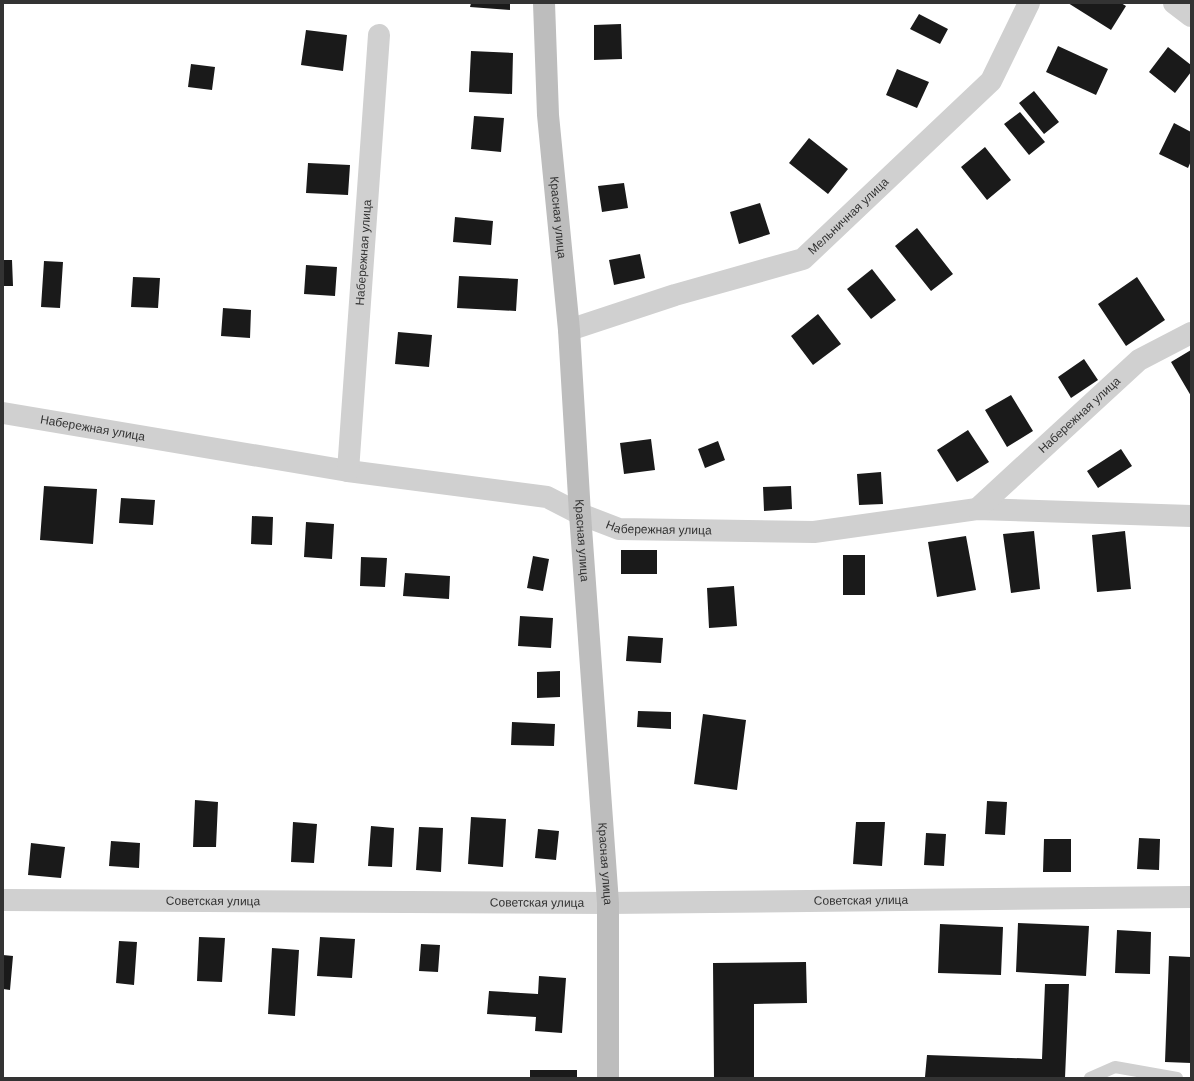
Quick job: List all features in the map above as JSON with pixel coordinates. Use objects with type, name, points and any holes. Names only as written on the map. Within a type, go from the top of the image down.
[{"type":"street","name":"Красная улица","points":[[544,3],[548,115],[569,330],[580,514],[608,903],[608,1078]]},
{"type":"street","name":"Мельничная улица","points":[[569,330],[675,294],[803,259],[991,81],[1028,3]]},
{"type":"street","points":[[1174,3],[1191,16]]},
{"type":"street","name":"Набережная улица","points":[[348,471],[380,35]]},
{"type":"street","name":"Набережная улица","points":[[977,509],[1139,360],[1191,332]]},
{"type":"street","name":"Набережная улица","points":[[3,413],[348,471],[547,497],[580,514],[619,529],[814,532],[977,509],[1191,516]]},
{"type":"street","name":"Советская улица","points":[[3,900],[608,903],[1191,897]]},
{"type":"lane","points":[[1090,1078],[1114,1067],[1177,1078]]},
{"type":"building","points":[[471,3],[510,3],[510,10],[470,7]]},
{"type":"building","points":[[1068,3],[1121,3],[1126,6],[1111,30]]},
{"type":"building","points":[[919,14],[948,29],[940,44],[910,29]]},
{"type":"building","points":[[621,24],[622,59],[594,60],[594,25]]},
{"type":"building","points":[[306,30],[347,35],[343,71],[301,65]]},
{"type":"building","points":[[1058,46],[1108,69],[1096,95],[1046,72]]},
{"type":"building","points":[[1168,47],[1191,65],[1191,72],[1175,93],[1149,72]]},
{"type":"building","points":[[471,51],[513,53],[512,94],[469,92]]},
{"type":"building","points":[[191,64],[215,67],[212,90],[188,87]]},
{"type":"building","points":[[897,69],[929,82],[917,108],[886,95]]},
{"type":"building","points":[[1034,91],[1059,122],[1044,134],[1019,103]]},
{"type":"building","points":[[1020,112],[1045,142],[1029,155],[1004,124]]},
{"type":"building","points":[[474,116],[504,118],[501,152],[471,149]]},
{"type":"building","points":[[1174,123],[1191,132],[1191,161],[1188,168],[1159,154]]},
{"type":"building","points":[[809,138],[848,169],[828,194],[789,163]]},
{"type":"building","points":[[985,147],[1011,180],[987,200],[961,167]]},
{"type":"building","points":[[308,163],[350,165],[348,195],[306,193]]},
{"type":"building","points":[[624,183],[628,208],[602,212],[598,186]]},
{"type":"building","points":[[760,203],[770,234],[739,244],[730,212]]},
{"type":"building","points":[[455,217],[493,221],[491,245],[453,242]]},
{"type":"building","points":[[917,228],[953,274],[931,291],[895,246]]},
{"type":"building","points":[[640,254],[645,278],[614,285],[609,260]]},
{"type":"building","points":[[3,260],[12,260],[13,286],[3,286]]},
{"type":"building","points":[[44,261],[63,262],[60,308],[41,307]]},
{"type":"building","points":[[306,265],[337,267],[335,296],[304,294]]},
{"type":"building","points":[[872,269],[896,300],[871,319],[847,289]]},
{"type":"building","points":[[459,276],[518,279],[516,311],[457,308]]},
{"type":"building","points":[[133,277],[160,278],[158,308],[131,307]]},
{"type":"building","points":[[1137,277],[1165,320],[1126,346],[1098,304]]},
{"type":"building","points":[[223,308],[251,310],[250,338],[221,336]]},
{"type":"building","points":[[818,314],[841,344],[813,365],[791,336]]},
{"type":"building","points":[[398,332],[432,335],[429,367],[395,364]]},
{"type":"building","points":[[1191,350],[1191,396],[1171,362]]},
{"type":"building","points":[[1084,359],[1098,380],[1071,398],[1058,377]]},
{"type":"building","points":[[1011,395],[1033,431],[1007,447],[985,410]]},
{"type":"building","points":[[968,430],[989,462],[957,482],[937,450]]},
{"type":"building","points":[[651,439],[655,470],[624,474],[620,443]]},
{"type":"building","points":[[718,441],[725,460],[705,468],[698,449]]},
{"type":"building","points":[[1121,449],[1132,466],[1098,488],[1087,471]]},
{"type":"building","points":[[881,472],[883,504],[859,505],[857,474]]},
{"type":"building","points":[[44,486],[97,489],[93,544],[40,540]]},
{"type":"building","points":[[791,486],[792,509],[764,511],[763,487]]},
{"type":"building","points":[[121,498],[155,500],[153,525],[119,523]]},
{"type":"building","points":[[252,516],[273,517],[272,545],[251,544]]},
{"type":"building","points":[[306,522],[334,524],[332,559],[304,557]]},
{"type":"building","points":[[1034,531],[1040,589],[1011,593],[1003,534]]},
{"type":"building","points":[[1125,531],[1131,589],[1097,592],[1092,535]]},
{"type":"building","points":[[966,536],[976,590],[937,597],[928,542]]},
{"type":"building","points":[[621,550],[657,550],[657,574],[621,574]]},
{"type":"building","points":[[843,555],[865,555],[865,595],[843,595]]},
{"type":"building","points":[[533,556],[549,559],[543,591],[527,588]]},
{"type":"building","points":[[361,557],[387,558],[385,587],[360,586]]},
{"type":"building","points":[[405,573],[450,576],[449,599],[403,596]]},
{"type":"building","points":[[734,586],[737,626],[709,628],[707,588]]},
{"type":"building","points":[[520,616],[553,618],[551,648],[518,646]]},
{"type":"building","points":[[628,636],[663,638],[661,663],[626,661]]},
{"type":"building","points":[[560,671],[560,697],[537,698],[537,672]]},
{"type":"building","points":[[638,711],[671,712],[671,729],[637,727]]},
{"type":"building","points":[[703,714],[746,720],[737,790],[694,784]]},
{"type":"building","points":[[512,722],[555,724],[554,746],[511,745]]},
{"type":"building","points":[[195,800],[218,802],[216,847],[193,847]]},
{"type":"building","points":[[987,801],[1007,802],[1005,835],[985,834]]},
{"type":"building","points":[[471,817],[506,819],[503,867],[468,864]]},
{"type":"building","points":[[293,822],[317,824],[314,863],[291,862]]},
{"type":"building","points":[[856,822],[885,822],[882,866],[853,864]]},
{"type":"building","points":[[371,826],[394,828],[392,867],[368,866]]},
{"type":"building","points":[[419,827],[443,828],[441,872],[416,870]]},
{"type":"building","points":[[538,829],[559,831],[556,860],[535,858]]},
{"type":"building","points":[[926,833],[946,834],[944,866],[924,865]]},
{"type":"building","points":[[1139,838],[1160,839],[1159,870],[1137,869]]},
{"type":"building","points":[[1044,839],[1071,839],[1071,872],[1043,872]]},
{"type":"building","points":[[111,841],[140,843],[139,868],[109,866]]},
{"type":"building","points":[[31,843],[65,847],[61,878],[28,875]]},
{"type":"building","points":[[1018,923],[1089,926],[1086,976],[1016,972]]},
{"type":"building","points":[[940,924],[1003,927],[1001,975],[938,973]]},
{"type":"building","points":[[1117,930],[1151,932],[1150,974],[1115,973]]},
{"type":"building","points":[[199,937],[225,938],[222,982],[197,981]]},
{"type":"building","points":[[320,937],[355,939],[352,978],[317,976]]},
{"type":"building","points":[[119,941],[137,942],[134,985],[116,983]]},
{"type":"building","points":[[421,944],[440,945],[438,972],[419,971]]},
{"type":"building","points":[[272,948],[299,950],[295,1016],[268,1014]]},
{"type":"building","points":[[3,955],[13,956],[10,990],[3,989]]},
{"type":"building","points":[[1169,956],[1191,957],[1191,1063],[1165,1062]]},
{"type":"building","points":[[806,962],[807,1003],[754,1004],[754,1078],[714,1078],[713,963]]},
{"type":"building","points":[[539,976],[566,978],[562,1033],[535,1031],[536,1017],[487,1014],[489,991],[538,994]]},
{"type":"building","points":[[1045,984],[1069,984],[1065,1078],[925,1077],[927,1055],[1042,1059]]},
{"type":"building","points":[[530,1070],[577,1070],[577,1078],[530,1078]]}]
